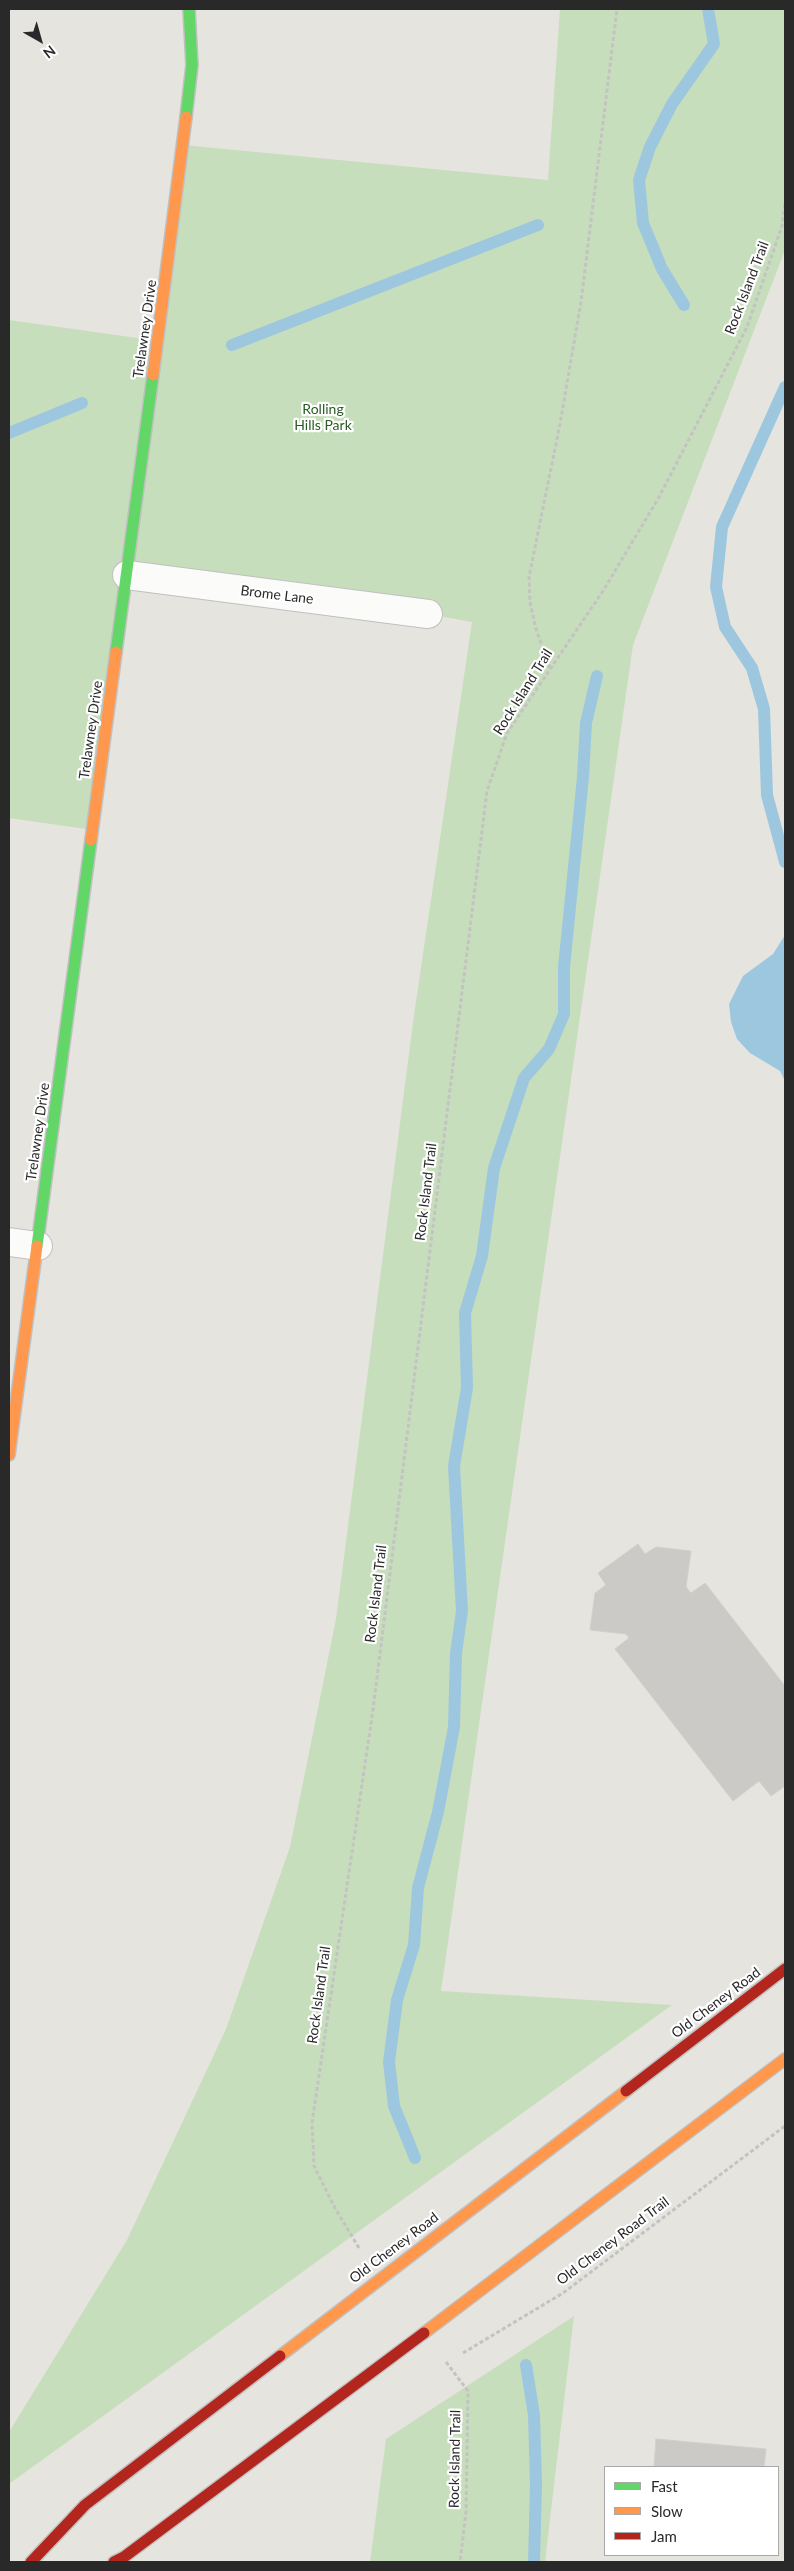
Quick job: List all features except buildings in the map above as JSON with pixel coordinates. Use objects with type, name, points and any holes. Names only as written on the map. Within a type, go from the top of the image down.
[{"type":"main road","name":"Trelawney Drive","points":[[9,1455],[175,212],[192,65],[190,9]]},
{"type":"main road","name":"Old Cheney Road","points":[[31,2562],[85,2505],[785,1969]]},
{"type":"main road","points":[[114,2562],[124,2557],[425,2333],[785,2059]]},
{"type":"street","name":"Brome Lane","points":[[127,575],[428,614]]},
{"type":"street","points":[[9,1242],[38,1246]]},
{"type":"path","points":[[551,669],[536,629],[530,602],[529,577],[560,424],[581,302],[617,9]]},
{"type":"path","name":"Rock Island Trail","points":[[356,2244],[314,2166],[312,2123],[373,1710],[487,791],[507,733],[603,591],[658,499],[747,327],[782,226],[785,203]]},
{"type":"path","name":"Old Cheney Road Trail","points":[[447,2363],[563,2293],[785,2126]]},
{"type":"path","name":"Rock Island Trail","points":[[447,2363],[468,2391],[466,2512],[460,2562]]},
{"type":"green space","name":"Rolling Hills Park","points":[[560,9],[785,9],[785,250],[633,645],[441,1991],[672,2005],[9,2484],[9,2432],[127,2240],[226,2029],[290,1847],[336,1619],[414,1015],[472,622],[428,614],[127,575],[93,830],[9,818],[9,320],[159,341],[183,145],[548,180]]},
{"type":"green space","points":[[574,2316],[545,2562],[370,2562],[386,2439]]},
{"type":"water","points":[[785,935],[785,1081],[780,1071],[750,1053],[737,1039],[731,1022],[729,1004],[743,976],[773,954]]},
{"type":"waterway","points":[[684,305],[662,269],[643,223],[639,180],[650,147],[672,104],[714,44],[708,9]]},
{"type":"waterway","points":[[232,345],[538,225]]},
{"type":"waterway","points":[[785,387],[722,527],[716,587],[725,627],[752,668],[764,709],[767,795],[785,862]]},
{"type":"waterway","points":[[9,433],[82,403]]},
{"type":"waterway","points":[[415,2158],[394,2106],[389,2062],[397,2000],[414,1945],[418,1888],[438,1812],[454,1727],[456,1653],[462,1611],[454,1466],[467,1388],[465,1313],[482,1256],[494,1168],[524,1078],[549,1049],[564,1014],[564,967],[583,777],[586,723],[597,676]]},
{"type":"waterway","points":[[526,2365],[534,2415],[536,2484],[534,2562]]},
{"type":"traffic: fast","points":[[186,117],[192,65],[189,9]]},
{"type":"traffic: fast","points":[[116,652],[153,375]]},
{"type":"traffic: fast","points":[[37,1246],[91,840]]},
{"type":"traffic: slow","points":[[153,375],[186,117]]},
{"type":"traffic: slow","points":[[91,840],[116,652]]},
{"type":"traffic: slow","points":[[9,1455],[37,1246]]},
{"type":"traffic: slow","points":[[424,2333],[785,2059]]},
{"type":"traffic: slow","points":[[280,2356],[626,2091]]},
{"type":"traffic: jam","points":[[626,2091],[785,1969]]},
{"type":"traffic: jam","points":[[114,2562],[124,2557],[424,2333]]},
{"type":"traffic: jam","points":[[31,2562],[85,2505],[280,2356]]}]
